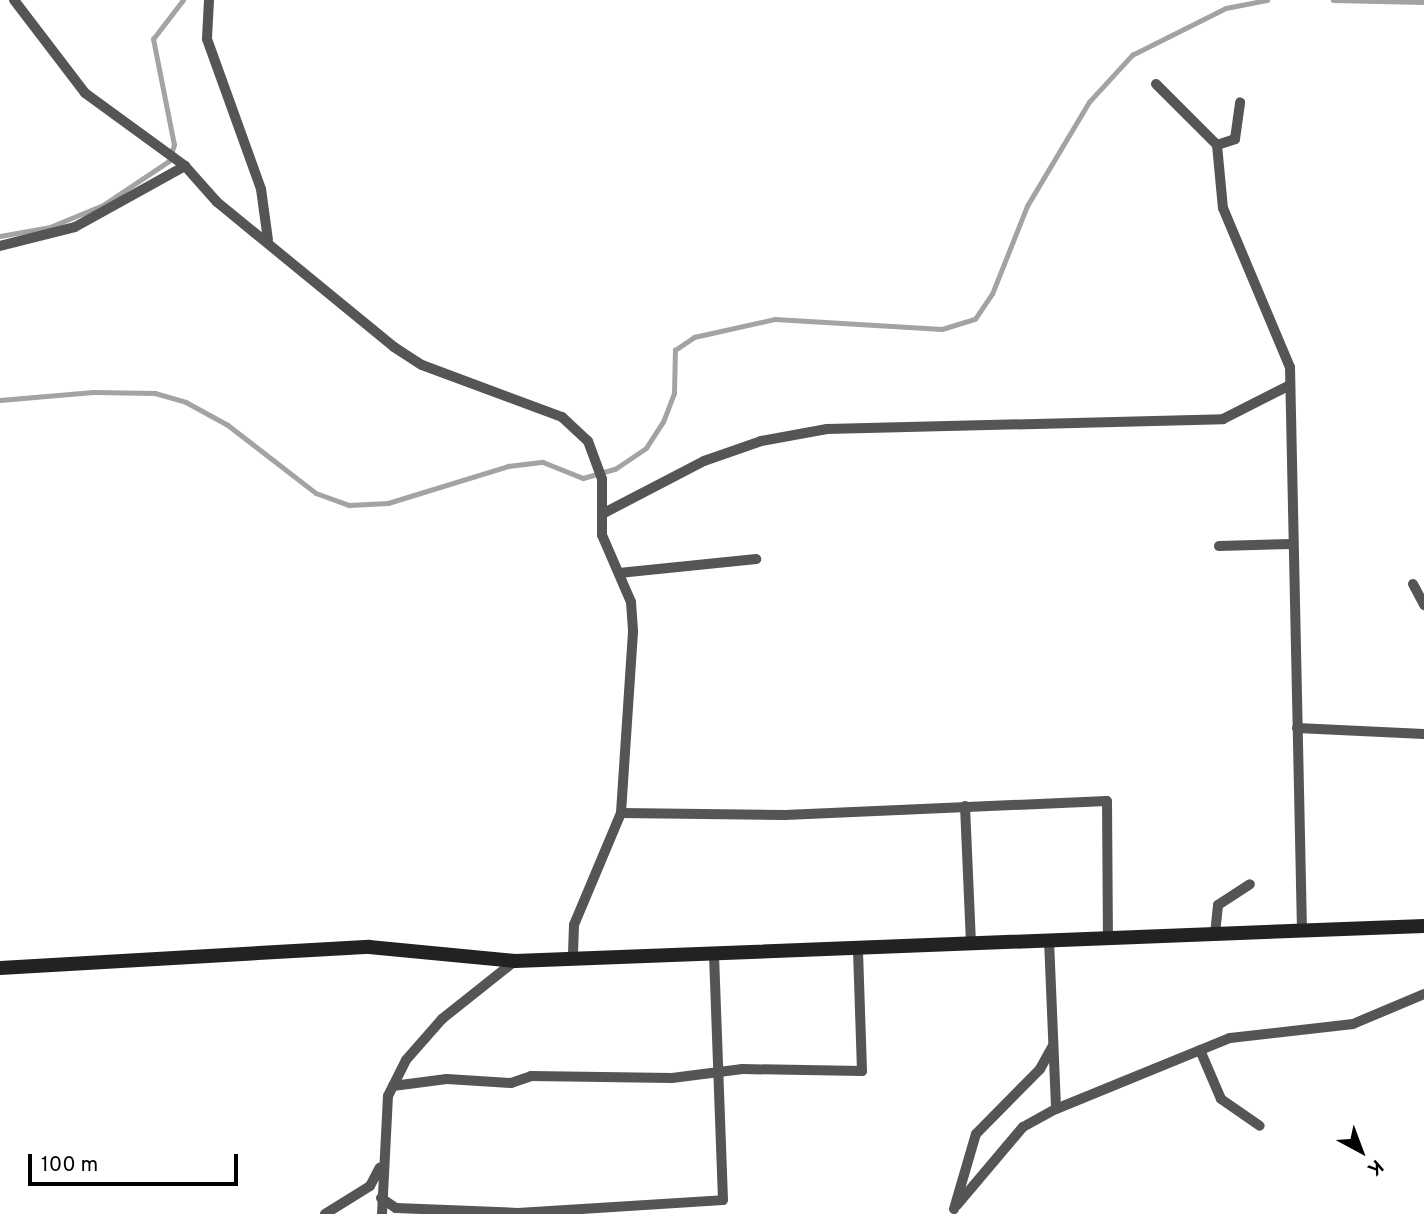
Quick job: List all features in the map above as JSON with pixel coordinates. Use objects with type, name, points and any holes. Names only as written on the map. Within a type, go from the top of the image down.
[{"type":"street","points":[[14,0],[85,93],[175,159],[217,202],[422,365],[562,417],[588,441],[602,479],[602,535],[619,573],[633,632],[621,813],[574,925],[573,959]]},
{"type":"street","points":[[209,0],[207,39],[261,189],[268,240]]},
{"type":"street","points":[[1156,84],[1217,145],[1223,208],[1290,367],[1288,386],[1302,930]]},
{"type":"street","points":[[1217,145],[1235,139],[1240,102]]},
{"type":"street","points":[[0,246],[75,227],[175,159]]},
{"type":"street","points":[[604,513],[704,461],[775,438],[827,429],[1223,419],[1288,386]]},
{"type":"street","points":[[1219,546],[1292,544]]},
{"type":"street","points":[[619,573],[756,559]]},
{"type":"street","points":[[1413,584],[1423,601]]},
{"type":"street","points":[[1297,728],[1424,734]]},
{"type":"street","points":[[621,813],[785,815],[1107,801],[1108,938]]},
{"type":"street","points":[[964,806],[971,943]]},
{"type":"street","points":[[1215,934],[1218,905],[1250,884]]},
{"type":"street","points":[[0,968],[369,947],[515,961],[1424,926]]},
{"type":"street","points":[[1049,940],[1056,1109]]},
{"type":"street","points":[[393,1086],[719,1071],[862,1071],[858,948]]},
{"type":"street","points":[[381,1198],[396,1208],[519,1213],[723,1200],[714,953]]},
{"type":"street","points":[[382,1214],[382,1164],[393,1086],[406,1060],[442,1019],[515,961]]},
{"type":"street","points":[[952,1211],[1023,1128],[1056,1109],[1230,1038],[1353,1024],[1424,994]]},
{"type":"street","points":[[952,1211],[976,1134],[1040,1069],[1053,1046]]},
{"type":"street","points":[[1200,1050],[1221,1099],[1260,1126]]},
{"type":"street","points":[[326,1214],[370,1185],[382,1164]]},
{"type":"waterway","points":[[0,236],[50,227],[103,205],[169,161],[174,145],[153,39],[183,0]]},
{"type":"waterway","points":[[0,400],[93,392],[155,393],[186,402],[228,425],[316,493],[349,505],[388,503],[508,466],[543,462],[583,478],[615,469],[646,448],[663,422],[674,393],[675,350],[694,337],[775,319],[942,329],[975,319],[992,294],[1027,206],[1089,102],[1132,55],[1226,8],[1267,0]]},
{"type":"waterway","points":[[1333,0],[1424,2]]}]
